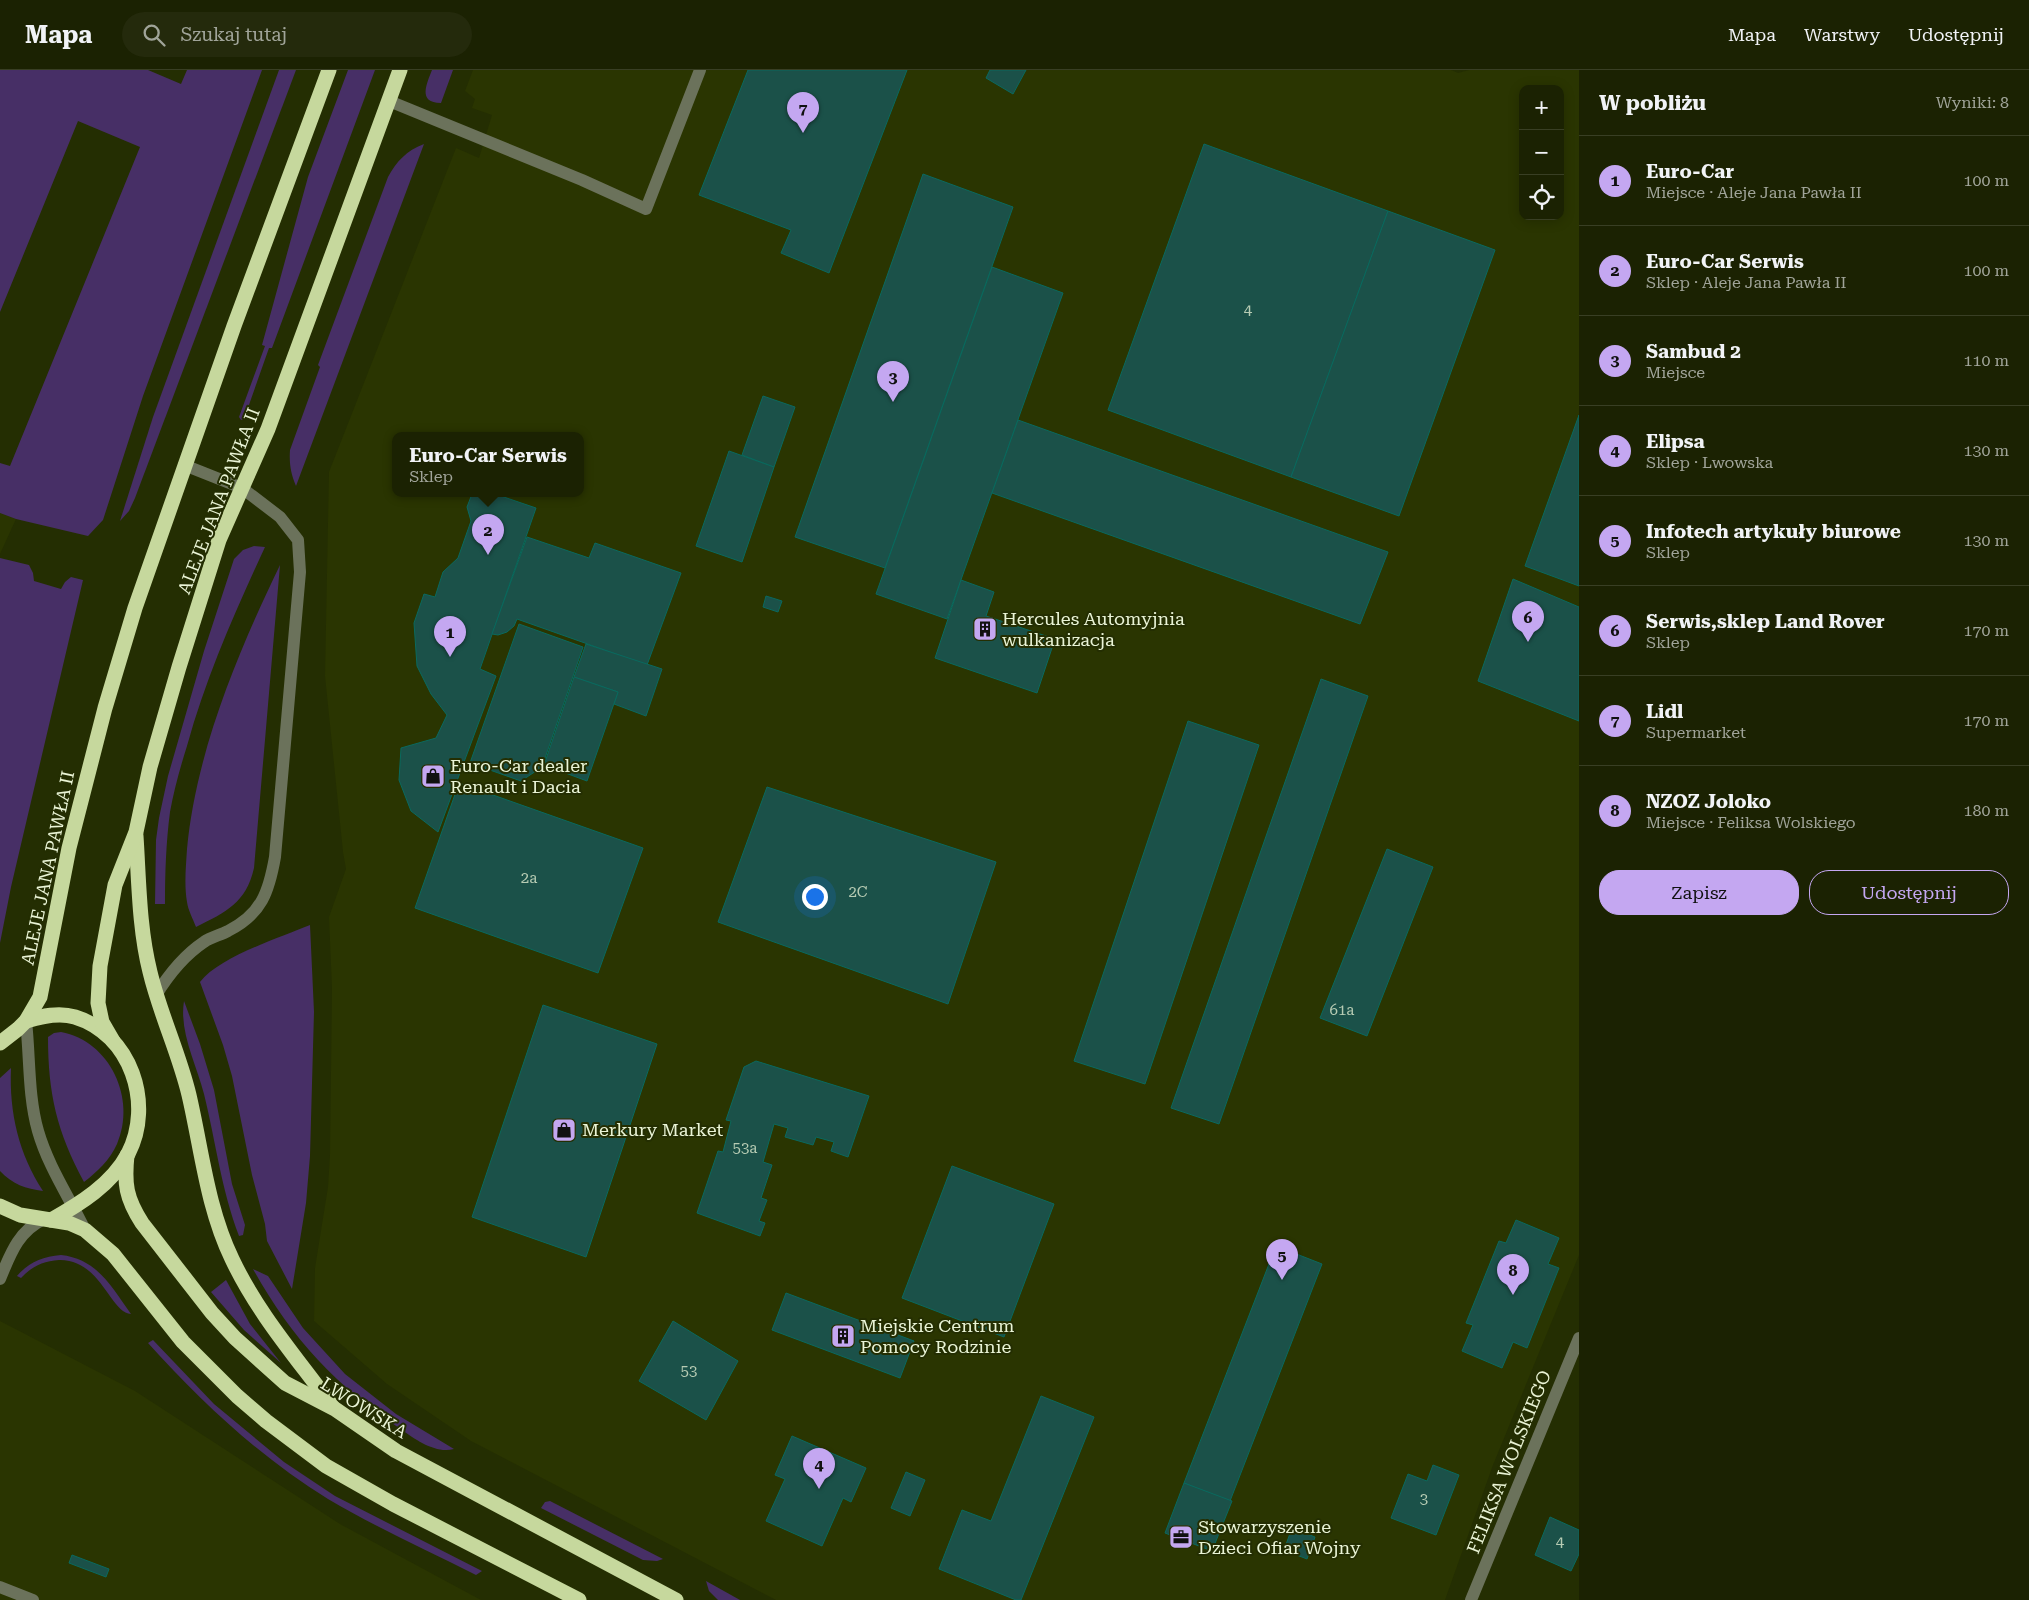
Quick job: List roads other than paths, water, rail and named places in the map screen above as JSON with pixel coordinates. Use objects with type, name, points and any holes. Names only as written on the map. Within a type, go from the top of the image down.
[{"type":"highway","name":"ALEJE JANA PAWŁA II","points":[[26,1021],[40,997],[69,848],[105,708],[135,608],[237,317],[329,70]]},
{"type":"highway","name":"ALEJE JANA PAWŁA II","points":[[113,1041],[102,1022],[98,1003],[98,983],[115,886],[136,832],[150,767],[184,650],[220,540],[268,429],[400,70]]},
{"type":"highway","points":[[136,832],[143,930],[150,971],[156,996],[188,1094],[208,1193],[219,1226],[232,1258],[262,1313],[335,1409]]},
{"type":"highway","points":[[0,1042],[26,1021],[58,1014],[74,1016],[88,1022],[113,1041],[122,1052],[130,1066],[139,1096],[138,1126],[128,1155],[108,1179],[74,1206],[47,1219]]},
{"type":"highway","name":"LWOWSKA","points":[[128,1155],[126,1190],[132,1207],[142,1223],[191,1288],[235,1338],[285,1383],[335,1409],[396,1451],[676,1600]]},
{"type":"highway","points":[[0,1206],[20,1215],[69,1223],[86,1230],[113,1254],[183,1342],[237,1396],[295,1444],[326,1466],[393,1504],[577,1600]]},
{"type":"street","points":[[389,101],[582,180],[646,209],[700,70]]},
{"type":"street","points":[[156,996],[169,973],[205,941],[230,930],[251,916],[264,899],[270,883],[275,857],[299,582],[298,540],[280,518],[242,488],[184,465]]},
{"type":"street","points":[[26,1021],[32,1103],[37,1129],[46,1156],[86,1230]]},
{"type":"street","points":[[0,1279],[15,1244],[23,1233],[34,1223],[47,1219]]},
{"type":"street","name":"FELIKSA WOLSKIEGO","points":[[1472,1600],[1579,1338]]},
{"type":"street","points":[[0,1587],[33,1600]]},
{"type":"place","name":"Lidl","points":[[803,133]]},
{"type":"place","name":"Sambud 2","points":[[893,402]]},
{"type":"place","name":"Euro-Car Serwis","points":[[488,555]]},
{"type":"place","name":"Hercules Automyjnia wulkanizacja","points":[[985,629]]},
{"type":"place","name":"Serwis,sklep Land Rover","points":[[1528,642]]},
{"type":"place","name":"Euro-Car","points":[[450,657]]},
{"type":"place","name":"Euro-Car dealer Renault i Dacia","points":[[433,776]]},
{"type":"place","name":"Merkury Market","points":[[564,1130]]},
{"type":"place","name":"Infotech artykuły biurowe","points":[[1282,1280]]},
{"type":"place","name":"NZOZ Joloko","points":[[1513,1295]]},
{"type":"place","name":"Miejskie Centrum Pomocy Rodzinie","points":[[843,1336]]},
{"type":"place","name":"Elipsa","points":[[819,1489]]},
{"type":"place","name":"Stowarzyszenie Dzieci Ofiar Wojny","points":[[1181,1537]]}]
